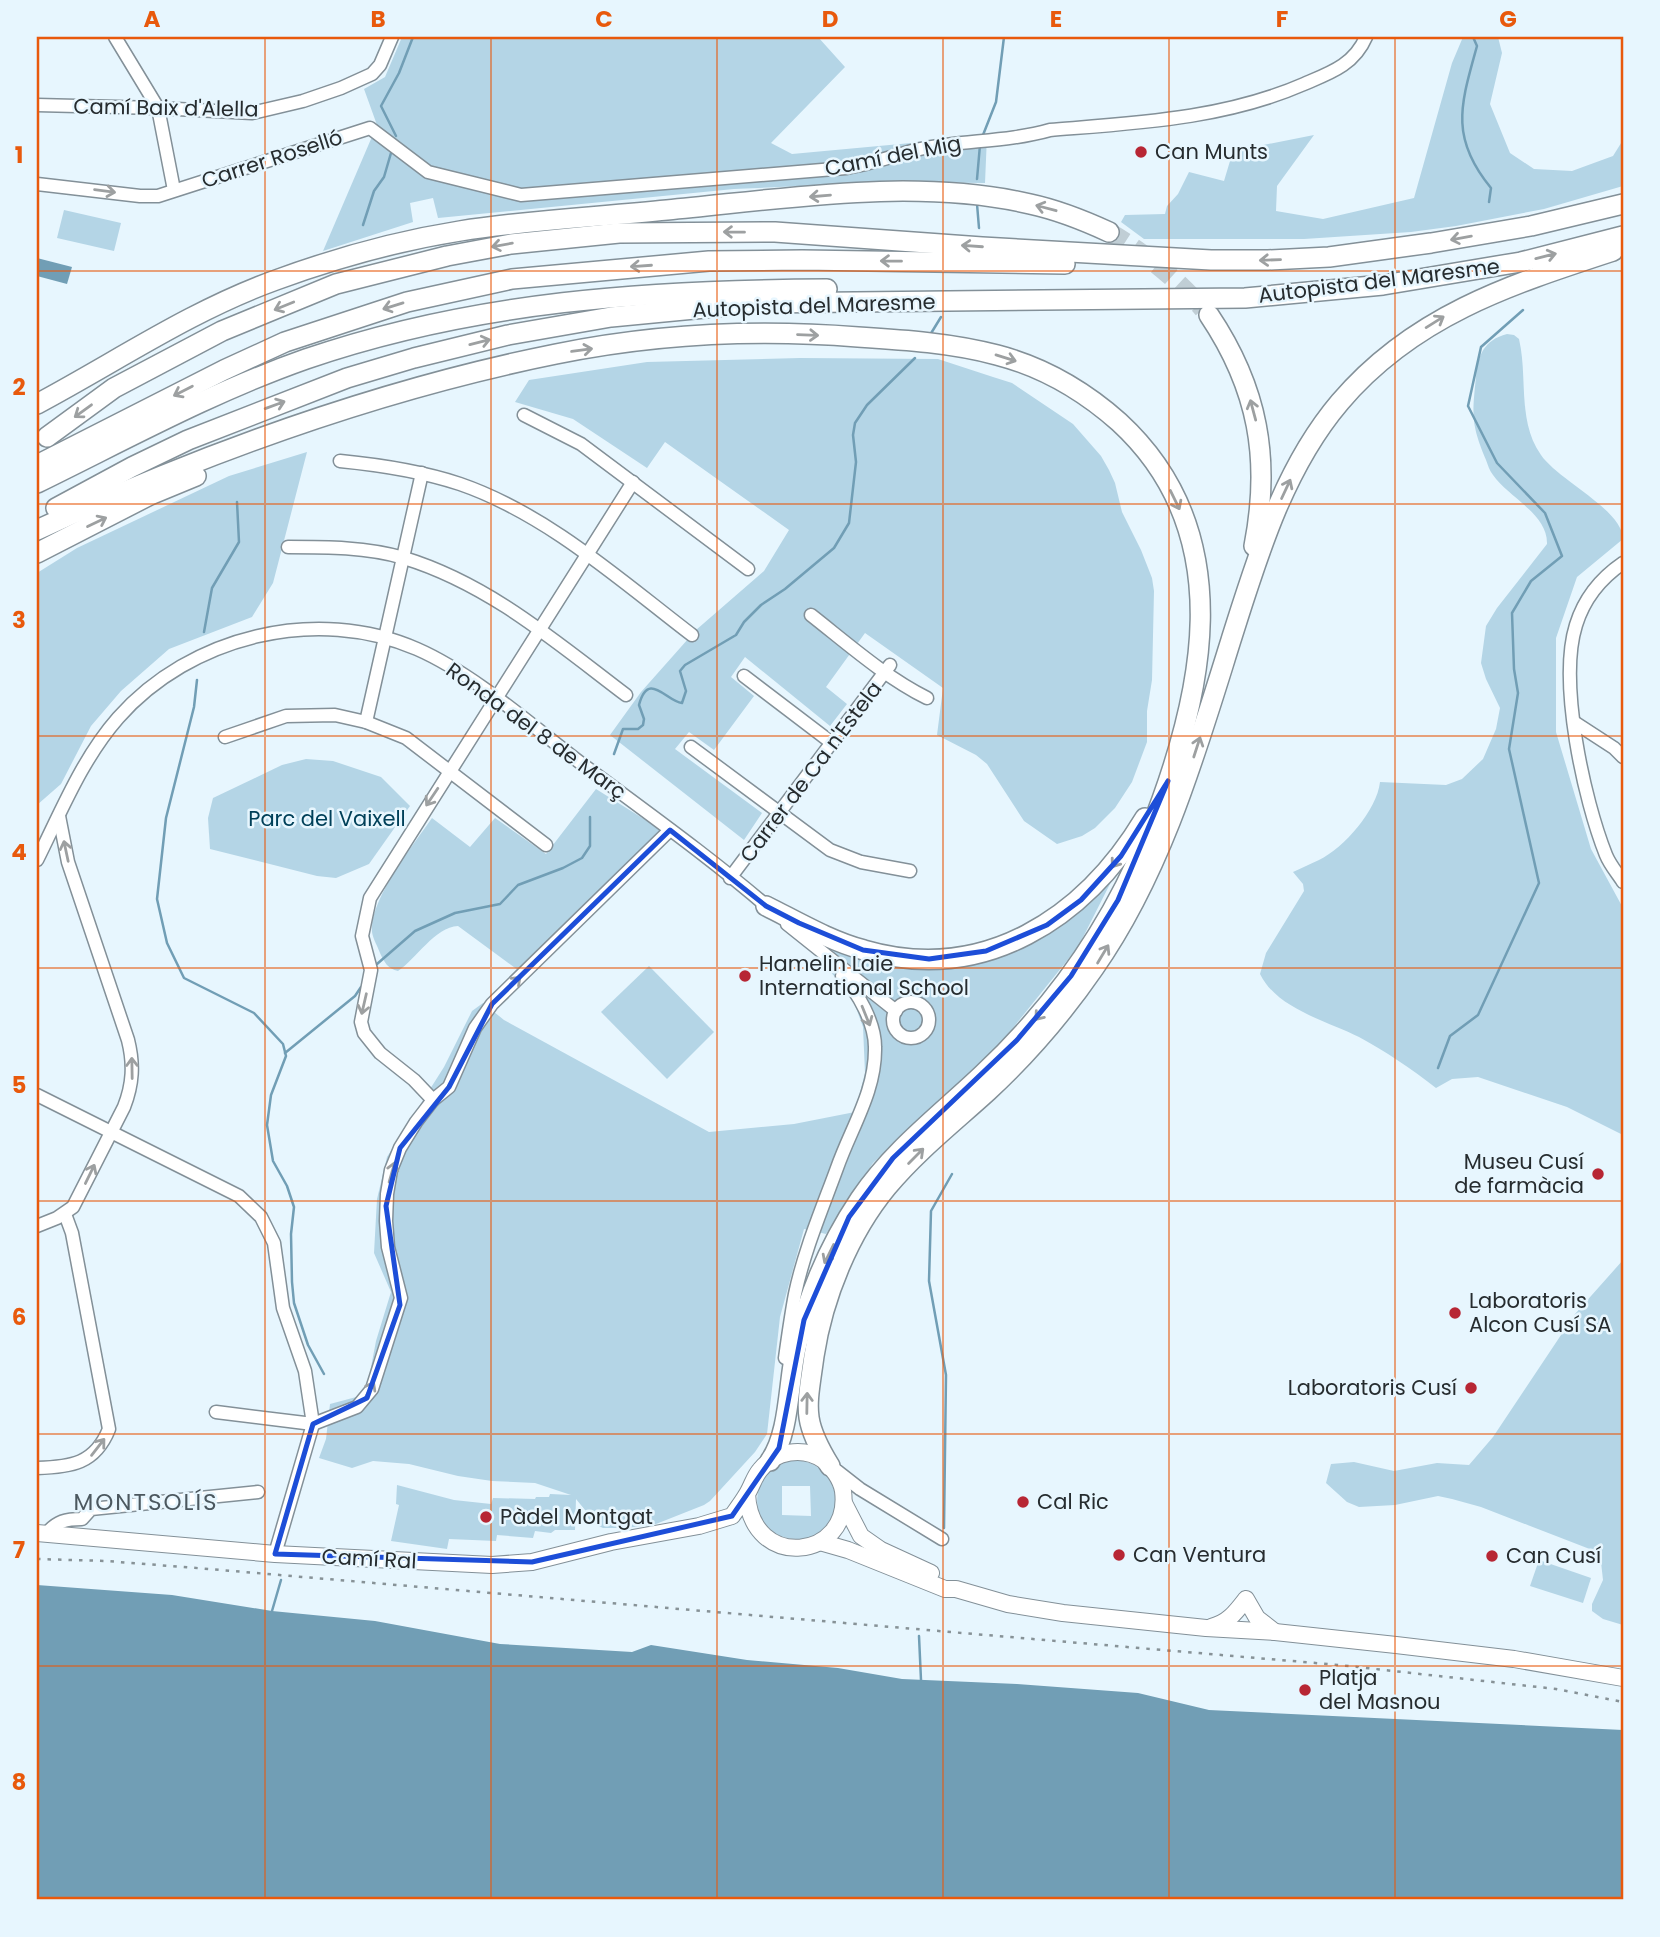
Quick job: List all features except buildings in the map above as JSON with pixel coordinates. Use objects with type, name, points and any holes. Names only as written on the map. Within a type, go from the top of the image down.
[{"type":"highway","points":[[37,404],[190,318],[275,280],[391,245],[452,233],[506,225],[849,194],[912,191],[989,196],[1028,203],[1073,216],[1109,232]]},
{"type":"highway","name":"Autopista del Maresme","points":[[47,437],[114,388],[222,331],[336,284],[511,243],[619,233],[775,232],[996,248],[1212,260],[1268,260],[1329,257],[1431,243],[1531,226],[1623,204]]},
{"type":"highway","points":[[506,225],[619,233]]},
{"type":"highway","name":"Autopista del Maresme","points":[[37,519],[132,467],[248,415],[358,375],[508,335],[611,317],[757,303],[1245,298],[1383,285],[1521,262],[1623,236]]},
{"type":"highway","points":[[830,1466],[811,1434],[807,1420],[807,1396],[825,1310],[852,1242],[869,1210],[886,1188],[1049,1028],[1096,966],[1136,898],[1176,806],[1244,598],[1277,508],[1300,460],[1325,420],[1372,369],[1399,345],[1458,309],[1523,281],[1623,247]]},
{"type":"highway","points":[[37,465],[285,342],[407,302],[512,278],[709,261],[1057,264],[1212,260]]},
{"type":"highway","points":[[37,483],[243,383],[349,346],[477,314],[607,296],[734,289],[1309,291]]},
{"type":"highway","points":[[1209,315],[1244,379],[1258,428],[1262,460],[1258,529],[1244,598]]},
{"type":"highway","points":[[37,530],[180,468],[373,401],[558,353],[668,338],[757,333],[837,335],[939,344],[996,354],[1046,373],[1089,397],[1131,434],[1153,461],[1188,526],[1199,567],[1200,633],[1193,687],[1168,781],[1149,832],[1123,890],[1071,976],[1017,1040],[893,1158],[872,1182],[849,1217],[828,1255],[804,1320],[790,1377],[782,1438],[770,1461]]},
{"type":"highway","points":[[37,411],[77,383]]},
{"type":"highway","points":[[37,553],[150,495],[373,401]]},
{"type":"highway","points":[[766,906],[847,944],[877,954],[929,959],[986,951],[1047,925],[1080,900],[1121,856],[1168,781]]},
{"type":"main road","points":[[699,1526],[732,1516],[761,1469],[770,1461],[785,1454],[802,1452],[817,1456],[830,1466],[842,1486],[844,1503],[862,1536],[881,1550],[949,1581],[956,1589]]},
{"type":"main road","points":[[747,1494],[748,1510],[754,1525],[766,1539],[783,1547],[802,1548],[820,1542],[837,1526],[844,1503]]},
{"type":"main road","points":[[699,1526],[754,1525]]},
{"type":"main road","name":"Camí Ral","points":[[41,1533],[275,1554],[492,1564],[533,1562],[611,1542],[699,1526]]},
{"type":"main road","points":[[820,1542],[848,1550],[945,1589],[956,1589],[1021,1606],[1502,1658],[1623,1678]]},
{"type":"main road","points":[[1206,1628],[1220,1625],[1233,1616],[1246,1599],[1257,1618],[1275,1632]]},
{"type":"street","points":[[116,37],[158,108],[174,190]]},
{"type":"street","name":"Camí Baix d'Alella","points":[[37,106],[252,113],[303,101],[372,74],[380,65],[392,37]]},
{"type":"street","name":"Camí del Mig","points":[[370,128],[428,172],[521,195],[758,177],[875,163],[920,149],[1029,136],[1050,130],[1196,116],[1248,105],[1334,72],[1351,60],[1366,37]]},
{"type":"street","name":"Carrer Roselló","points":[[37,184],[141,196],[158,195],[370,128]]},
{"type":"street","points":[[524,415],[580,444],[748,569]]},
{"type":"street","points":[[340,461],[382,465],[422,473],[462,485],[503,503],[587,555],[692,635]]},
{"type":"street","points":[[366,722],[422,473]]},
{"type":"street","points":[[433,1100],[414,1080],[380,1053],[364,1033],[361,1013],[371,970],[362,936],[373,890],[633,482]]},
{"type":"street","points":[[288,547],[354,549],[402,557],[449,574],[497,600],[626,695]]},
{"type":"street","points":[[1623,563],[1599,583],[1585,604],[1576,625],[1571,648],[1570,708],[1588,796],[1607,857],[1623,882]]},
{"type":"street","points":[[811,615],[888,669],[911,690],[927,698]]},
{"type":"street","name":"Ronda del 8 de Març","points":[[37,860],[90,756],[118,718],[145,692],[189,662],[242,640],[294,630],[324,629],[384,636],[419,650],[456,670],[496,699],[670,830],[896,1011]]},
{"type":"street","name":"Carrer de Ca n'Estela","points":[[730,878],[888,669]]},
{"type":"street","points":[[744,676],[832,743]]},
{"type":"street","points":[[225,737],[286,716],[335,715],[366,722],[406,738],[546,845]]},
{"type":"street","points":[[1574,722],[1623,757]]},
{"type":"street","points":[[691,747],[831,850],[861,862],[910,871]]},
{"type":"street","points":[[37,1226],[65,1214],[79,1198],[129,1095],[132,1071],[131,1051],[68,862],[59,816]]},
{"type":"street","points":[[216,1412],[313,1424],[357,1407],[372,1389],[401,1298],[387,1230],[387,1194],[391,1170],[415,1122],[433,1100],[449,1087],[475,1028],[492,1004],[670,830]]},
{"type":"street","points":[[786,1412],[782,1380],[795,1293],[814,1229],[845,1144],[866,1102],[875,1045],[867,1015],[850,984],[810,943]]},
{"type":"street","points":[[37,1095],[239,1196],[261,1217],[274,1243],[283,1308],[305,1371],[313,1424],[275,1554]]},
{"type":"street","points":[[37,1468],[59,1467],[90,1458],[103,1445],[109,1429],[72,1233],[65,1214]]},
{"type":"street","points":[[830,1466],[860,1489],[942,1539]]},
{"type":"street","points":[[842,1486],[860,1489]]},
{"type":"street","points":[[82,1519],[91,1509],[258,1492]]},
{"type":"street","points":[[41,1533],[54,1523],[67,1519],[82,1519],[88,1523],[90,1537]]},
{"type":"highlighted area","points":[[1168,781],[1118,900],[1071,976],[1017,1040],[893,1158],[849,1217],[804,1320],[779,1448],[732,1516],[532,1562],[275,1554],[313,1424],[367,1398],[400,1305],[386,1206],[400,1148],[449,1087],[492,1004],[670,830],[766,906],[799,923],[863,950],[929,959],[986,951],[1047,925],[1081,900],[1121,856]]},
{"type":"green space","points":[[402,37],[818,37],[845,67],[771,143],[792,154],[987,136],[985,183],[892,182],[734,189],[438,218],[433,198],[410,203],[413,222],[323,251],[377,125],[364,89],[385,77]]},
{"type":"green space","points":[[1463,37],[1498,37],[1502,53],[1490,104],[1510,153],[1534,169],[1572,171],[1613,156],[1623,140],[1623,186],[1544,209],[1411,232],[1304,239],[1144,239],[1121,222],[1125,215],[1165,214],[1167,206],[1178,194],[1189,172],[1224,181],[1233,151],[1314,135],[1277,186],[1276,211],[1323,219],[1414,198],[1452,63]]},
{"type":"green space","points":[[64,210],[121,223],[114,251],[57,238]]},
{"type":"green space","points":[[1507,334],[1519,339],[1526,413],[1534,442],[1541,455],[1549,465],[1613,517],[1623,539],[1577,577],[1556,638],[1556,732],[1591,849],[1623,908],[1623,1135],[1567,1107],[1478,1077],[1452,1079],[1436,1088],[1369,1042],[1290,1005],[1268,986],[1260,974],[1266,953],[1304,891],[1303,884],[1293,872],[1339,847],[1366,816],[1378,793],[1380,782],[1446,785],[1462,779],[1483,759],[1496,729],[1500,708],[1481,663],[1486,626],[1547,544],[1546,533],[1541,524],[1492,473],[1475,428],[1474,401],[1481,355],[1488,344]]},
{"type":"green space","points":[[800,358],[938,359],[1012,383],[1073,424],[1101,456],[1115,483],[1122,512],[1152,578],[1152,680],[1147,711],[1147,742],[1132,782],[1115,808],[1095,828],[1082,836],[1057,844],[1024,821],[987,764],[976,755],[937,735],[943,688],[865,633],[826,687],[847,704],[830,726],[745,657],[731,677],[754,696],[714,750],[689,732],[675,749],[762,813],[744,840],[610,735],[641,692],[696,630],[764,571],[789,530],[665,442],[647,468],[573,419],[515,402],[529,380],[647,362]]},
{"type":"green space","points":[[307,452],[273,583],[252,617],[169,649],[121,691],[91,726],[61,784],[37,805],[37,573],[77,548],[229,476]]},
{"type":"green space","name":"Parc del Vaixell","points":[[306,759],[333,761],[381,777],[410,806],[369,864],[336,878],[317,876],[210,849],[208,818],[213,798],[282,765]]},
{"type":"green space","points":[[596,789],[663,831],[518,970],[458,926],[441,932],[398,971],[387,965],[372,932],[373,919],[394,873],[432,818],[470,847],[495,818],[546,854]]},
{"type":"green space","points":[[1112,880],[1078,947],[996,1049],[873,1163],[826,1234],[804,1229],[780,1317],[767,1434],[755,1452],[710,1501],[656,1524],[603,1528],[590,1522],[576,1499],[575,1530],[555,1530],[551,1533],[535,1531],[533,1538],[497,1535],[496,1541],[449,1539],[447,1549],[391,1541],[399,1505],[396,1504],[397,1485],[454,1500],[491,1504],[493,1498],[535,1499],[549,1497],[550,1494],[571,1495],[535,1483],[458,1476],[409,1464],[373,1461],[352,1468],[319,1458],[326,1439],[330,1404],[360,1396],[368,1383],[376,1341],[391,1292],[374,1253],[377,1199],[387,1157],[444,1067],[472,1011],[483,1003],[504,1020],[709,1132],[794,1124],[855,1112],[865,1073],[863,1027],[851,994],[811,951],[825,944],[904,964],[1058,926]]},
{"type":"green space","points":[[649,966],[714,1032],[667,1079],[601,1012]]},
{"type":"green space","points":[[1623,1260],[1623,1625],[1603,1619],[1592,1611],[1592,1604],[1603,1580],[1600,1553],[1481,1507],[1452,1499],[1438,1496],[1395,1505],[1359,1507],[1347,1502],[1326,1483],[1331,1464],[1354,1462],[1394,1471],[1437,1463],[1469,1465],[1493,1437],[1575,1314]]},
{"type":"green space","points":[[796,1460],[814,1465],[826,1475],[833,1487],[836,1502],[833,1516],[826,1528],[814,1536],[797,1539],[780,1536],[767,1527],[760,1515],[757,1502],[759,1488],[766,1475],[779,1465]],"holes":[[[782,1486],[810,1486],[811,1516],[782,1515]]]},
{"type":"green space","points":[[1539,1560],[1591,1578],[1583,1603],[1530,1586]]},
{"type":"shaded area","points":[[37,258],[72,267],[67,284],[37,276]]},
{"type":"shaded area","points":[[37,1585],[172,1595],[272,1611],[375,1621],[500,1644],[632,1652],[651,1645],[747,1660],[838,1668],[902,1679],[1138,1693],[1209,1710],[1623,1730],[1623,1900],[37,1900]]},
{"type":"waterway","points":[[396,136],[381,106],[399,73],[413,37]]},
{"type":"waterway","points":[[983,135],[996,102],[1004,37]]},
{"type":"waterway","points":[[1473,37],[1477,46],[1463,103],[1462,120],[1469,152],[1491,188],[1489,202]]},
{"type":"waterway","points":[[977,179],[980,145]]},
{"type":"waterway","points":[[363,225],[374,191],[384,177],[391,153]]},
{"type":"waterway","points":[[977,204],[979,228]]},
{"type":"waterway","points":[[1438,1068],[1450,1036],[1478,1015],[1539,883],[1509,749],[1518,693],[1514,669],[1512,613],[1531,581],[1562,556],[1545,513],[1497,463],[1468,406],[1481,347],[1523,310]]},
{"type":"waterway","points":[[930,335],[941,317]]},
{"type":"waterway","points":[[614,754],[623,729],[638,729],[643,725],[644,719],[639,705],[647,690],[658,690],[682,703],[686,691],[680,671],[685,665],[736,635],[744,622],[761,605],[785,589],[834,548],[849,523],[856,462],[853,435],[855,423],[867,405],[915,358]]},
{"type":"waterway","points":[[204,632],[212,588],[239,542],[237,502]]},
{"type":"waterway","points":[[197,680],[194,707],[166,818],[157,899],[167,943],[184,978],[254,1013],[283,1044],[286,1056],[271,1095],[267,1125],[273,1161],[287,1186],[294,1207],[291,1234],[294,1303],[308,1345],[324,1374]]},
{"type":"waterway","points":[[377,964],[415,931],[455,913],[500,904],[518,885],[582,858],[590,846],[590,817]]},
{"type":"waterway","points":[[285,1053],[355,996],[361,987]]},
{"type":"waterway","points":[[944,1528],[946,1375],[929,1281],[931,1211],[952,1174]]},
{"type":"waterway","points":[[272,1611],[281,1580]]},
{"type":"waterway","points":[[919,1636],[921,1680]]},
{"type":"tunnel","points":[[1109,232],[1159,267],[1203,309]]},
{"type":"railway","points":[[37,1559],[209,1569],[1339,1665],[1556,1689],[1623,1702]]},
{"type":"place","name":"Can Munts","points":[[1141,152]]},
{"type":"place","name":"Hamelin Laie International School","points":[[745,976]]},
{"type":"place","name":"Museu Cusí de farmàcia","points":[[1598,1174]]},
{"type":"place","name":"Laboratoris Alcon Cusí SA","points":[[1455,1313]]},
{"type":"place","name":"Laboratoris Cusí","points":[[1471,1388]]},
{"type":"place","name":"Cal Ric","points":[[1023,1502]]},
{"type":"place","name":"Pàdel Montgat","points":[[486,1517]]},
{"type":"place","name":"Can Ventura","points":[[1119,1555]]},
{"type":"place","name":"Can Cusí","points":[[1492,1556]]},
{"type":"place","name":"Platja del Masnou","points":[[1305,1690]]},
{"type":"district","name":"MONTSOLÍS","points":[[146,1502]]}]
